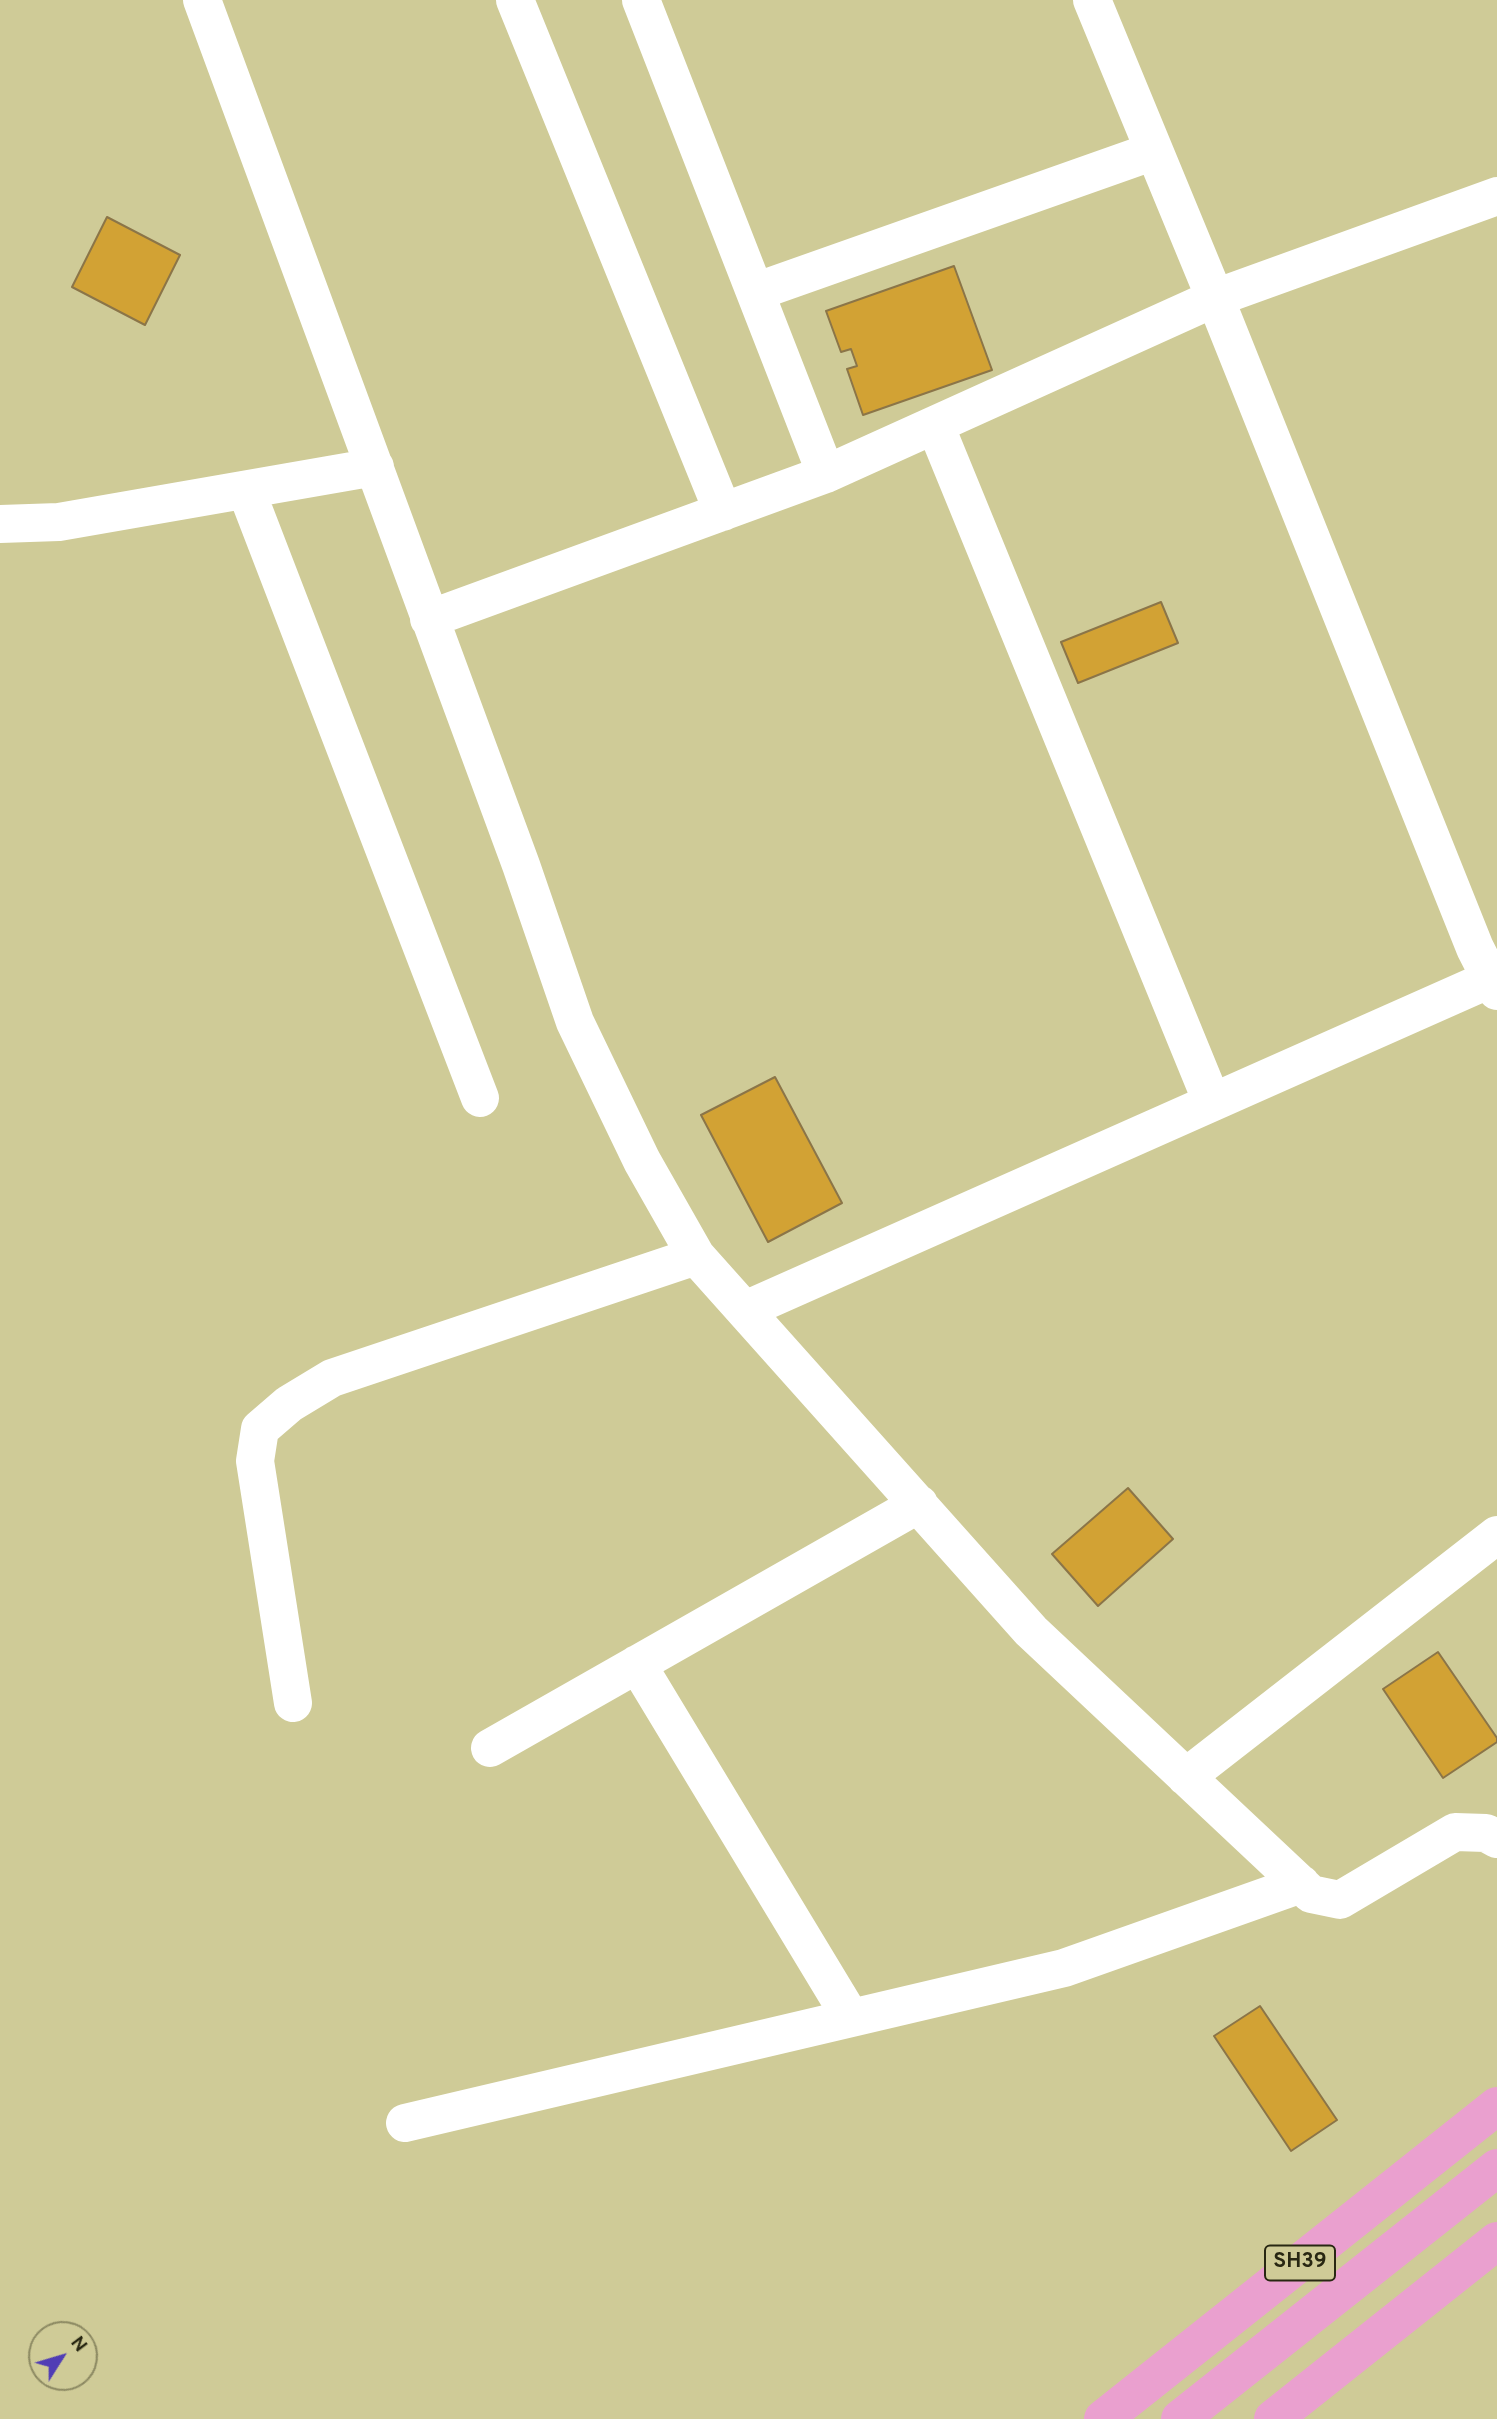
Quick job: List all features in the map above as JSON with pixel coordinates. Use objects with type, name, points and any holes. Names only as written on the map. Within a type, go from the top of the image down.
[{"type":"main road","name":"SH39","points":[[1103,2419],[1497,2106]]},
{"type":"main road","points":[[1180,2419],[1497,2168]]},
{"type":"main road","points":[[1273,2419],[1497,2241]]},
{"type":"street","points":[[202,0],[521,865],[575,1022],[642,1161],[696,1256],[1031,1631],[1311,1894],[1340,1900],[1455,1832],[1486,1833],[1497,1839]]},
{"type":"street","points":[[515,0],[723,512]]},
{"type":"street","points":[[641,0],[826,474]]},
{"type":"street","points":[[745,1310],[1212,1102],[1493,985],[1475,948],[1215,298],[1092,0]]},
{"type":"street","points":[[755,292],[1154,150]]},
{"type":"street","points":[[429,619],[826,474],[1215,298],[1497,196]]},
{"type":"street","points":[[935,425],[1212,1102]]},
{"type":"street","points":[[0,524],[59,522],[375,467]]},
{"type":"street","points":[[246,490],[480,1098]]},
{"type":"street","points":[[293,1703],[255,1461],[260,1429],[289,1404],[332,1378],[696,1256]]},
{"type":"street","points":[[490,1748],[919,1504]]},
{"type":"street","points":[[1186,1777],[1497,1535]]},
{"type":"street","points":[[637,1664],[851,2018]]},
{"type":"street","points":[[405,2123],[1064,1968],[1301,1884]]},
{"type":"building","points":[[107,217],[180,255],[145,325],[72,287]]},
{"type":"building","points":[[954,266],[992,370],[863,415],[847,369],[857,366],[851,349],[841,352],[826,311]]},
{"type":"building","points":[[1161,602],[1178,643],[1078,683],[1061,642]]},
{"type":"building","points":[[775,1077],[842,1203],[768,1242],[701,1115]]},
{"type":"building","points":[[1128,1488],[1173,1539],[1098,1606],[1052,1554]]},
{"type":"building","points":[[1438,1652],[1497,1738],[1497,1742],[1443,1778],[1383,1689]]},
{"type":"building","points":[[1260,2006],[1337,2120],[1291,2151],[1214,2036]]}]
